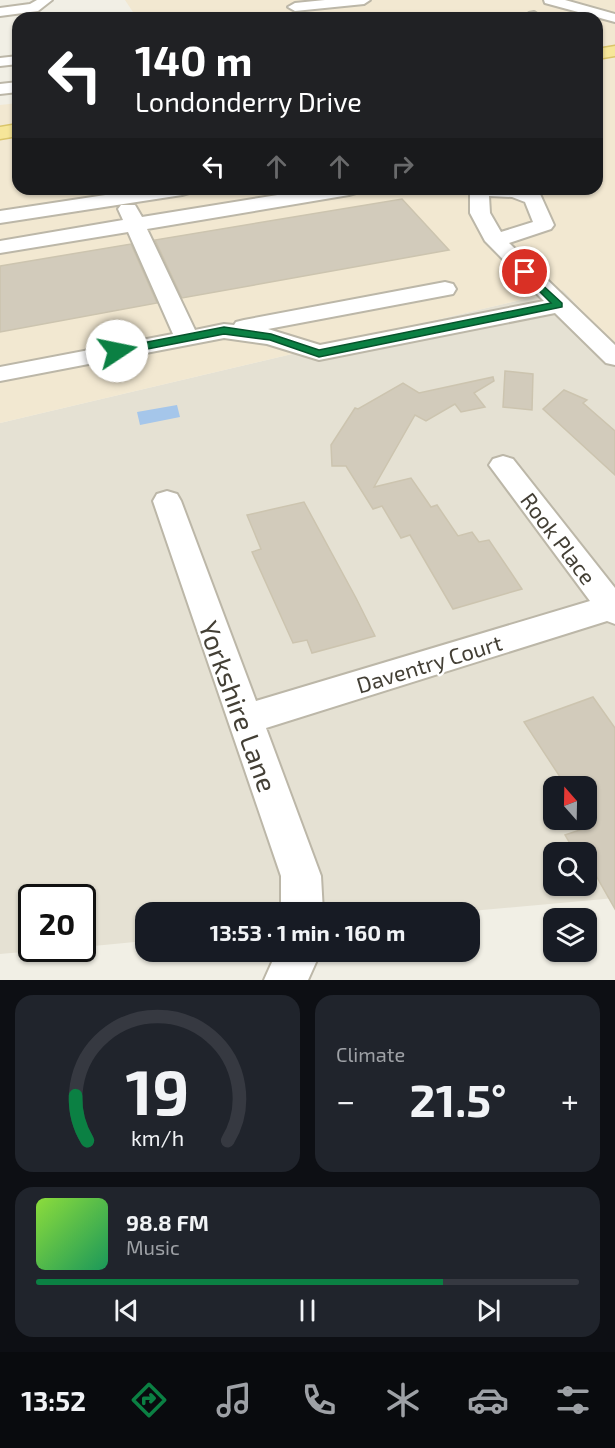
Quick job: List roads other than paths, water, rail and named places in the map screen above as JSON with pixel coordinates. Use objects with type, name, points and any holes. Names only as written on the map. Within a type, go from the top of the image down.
[{"type":"main road","points":[[603,49],[615,40]]},
{"type":"street","points":[[282,0],[303,12]]},
{"type":"street","points":[[295,7],[364,0]]},
{"type":"street","points":[[550,0],[608,11],[615,18]]},
{"type":"street","points":[[0,12],[39,3]]},
{"type":"street","points":[[0,217],[115,195]]},
{"type":"street","points":[[121,195],[188,338]]},
{"type":"street","points":[[0,247],[312,195]]},
{"type":"street","points":[[479,195],[480,213],[495,241],[615,358]]},
{"type":"street","points":[[495,241],[544,225],[533,198],[525,195]]},
{"type":"street","points":[[0,374],[445,289]]},
{"type":"street","points":[[224,331],[271,337],[319,353],[559,305]]},
{"type":"street","name":"Rook Place","points":[[503,465],[614,608]]},
{"type":"street","name":"Yorkshire Lane","points":[[167,501],[301,876],[302,902]]},
{"type":"street","name":"Daventry Court","points":[[244,720],[614,608]]},
{"type":"street","points":[[286,980],[294,962]]},
{"type":"water","points":[[177,405],[180,417],[140,425],[137,412]]}]
